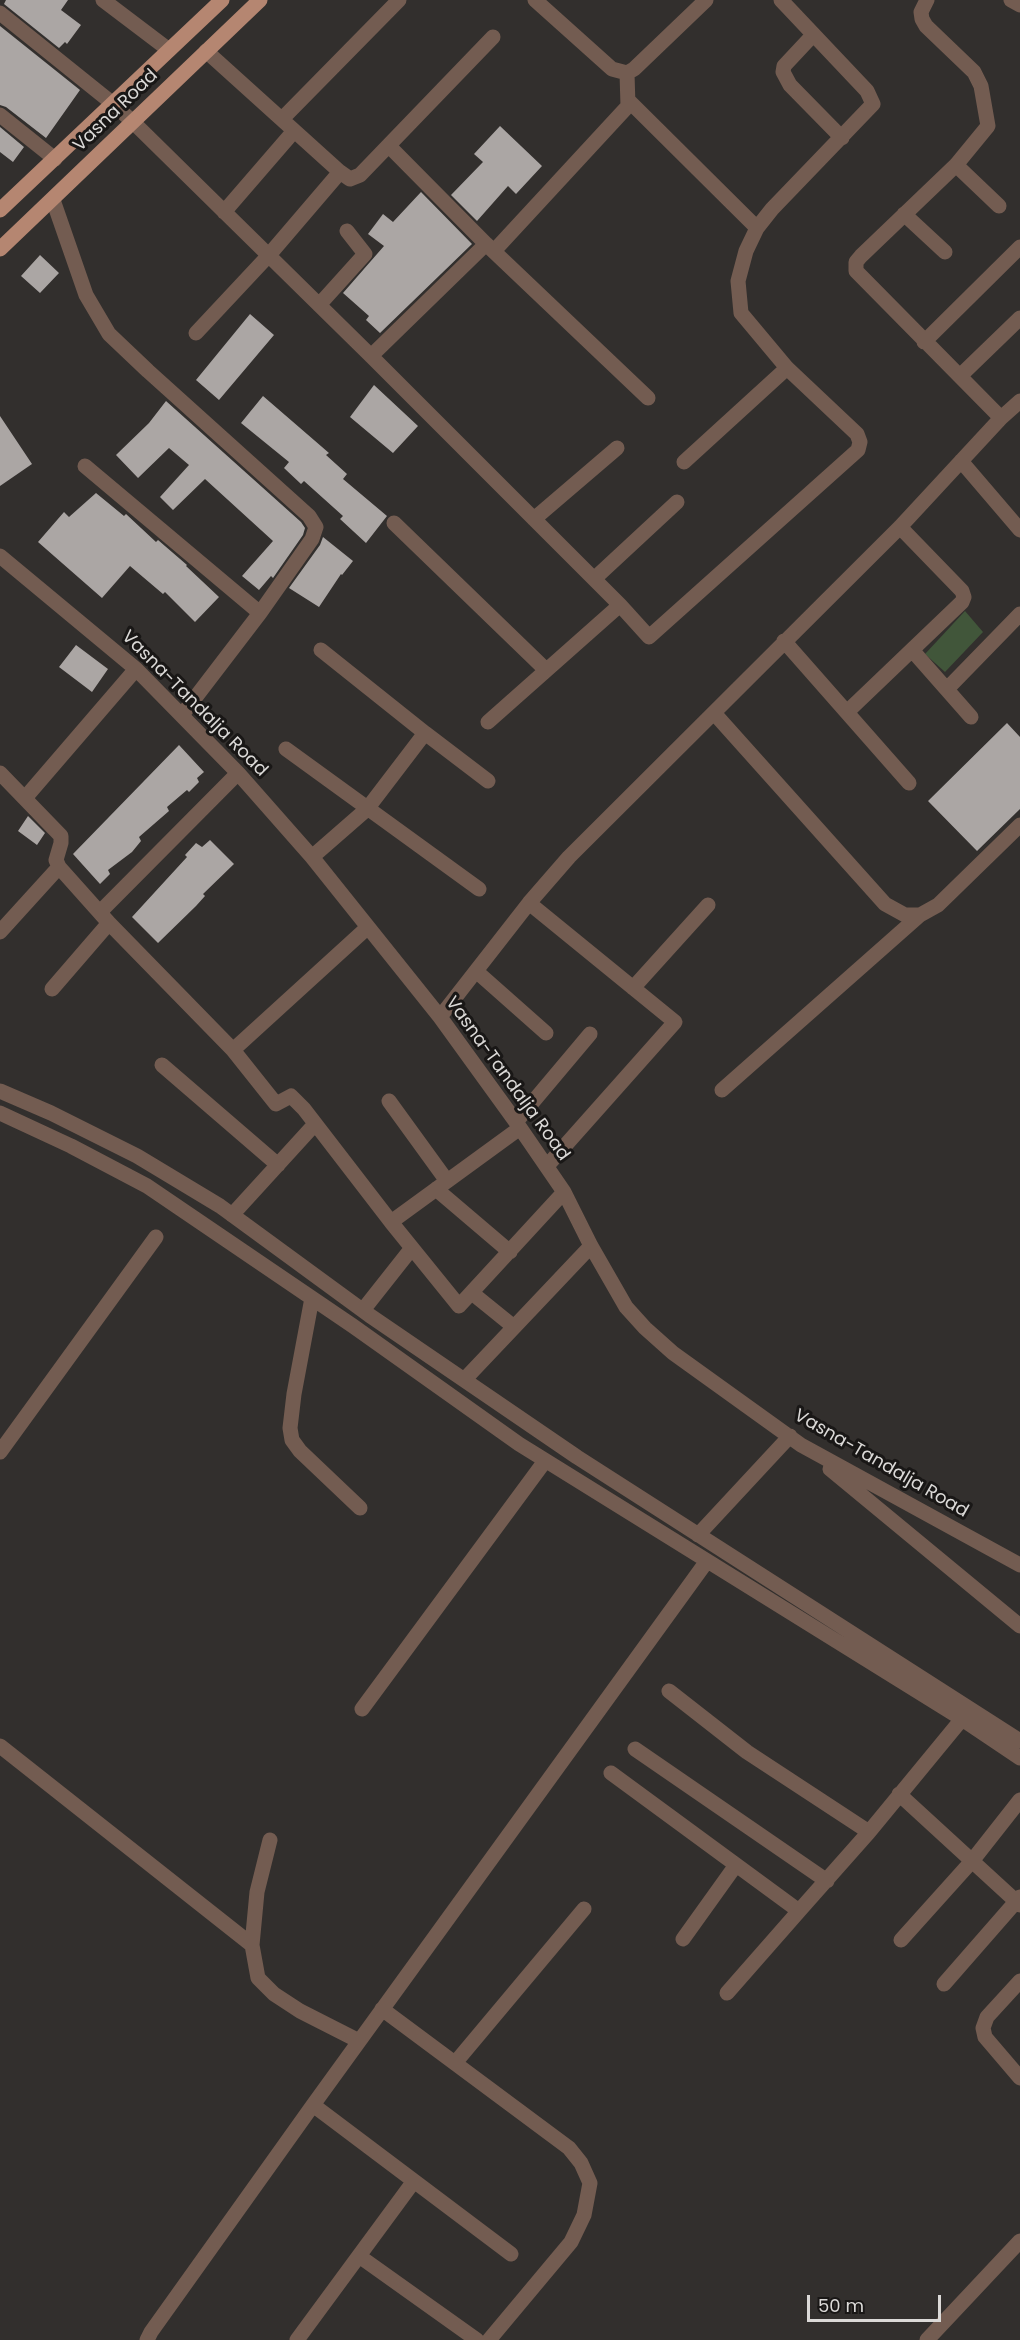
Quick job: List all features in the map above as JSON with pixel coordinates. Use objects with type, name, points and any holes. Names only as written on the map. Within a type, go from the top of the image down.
[{"type":"main road","name":"Vasna Road","points":[[1,208],[222,0]]},
{"type":"main road","name":"Vasna Road","points":[[0,249],[260,0]]},
{"type":"street","points":[[103,0],[169,50]]},
{"type":"street","points":[[282,119],[399,0]]},
{"type":"street","points":[[535,0],[612,69],[627,73],[634,69],[705,0]]},
{"type":"street","points":[[0,13],[133,122],[319,304],[620,605],[649,637],[858,450],[860,442],[857,434],[787,368],[741,313],[738,281],[746,251],[757,228],[772,209],[873,104],[872,98],[781,0]]},
{"type":"street","points":[[927,0],[921,12],[926,26],[974,72],[981,86],[988,126],[957,165],[861,256],[856,262],[856,271],[1001,418]]},
{"type":"street","points":[[1011,0],[1020,5]]},
{"type":"street","points":[[813,35],[784,66],[783,72],[790,85],[842,138]]},
{"type":"street","points":[[206,51],[340,172],[350,178],[360,175],[493,37]]},
{"type":"street","points":[[371,356],[490,248],[628,106],[627,73]]},
{"type":"street","points":[[629,101],[757,228]]},
{"type":"street","points":[[0,115],[55,159]]},
{"type":"street","points":[[224,212],[294,130]]},
{"type":"street","points":[[389,146],[490,248],[648,398]]},
{"type":"street","points":[[957,165],[999,206]]},
{"type":"street","points":[[196,333],[269,255],[340,172]]},
{"type":"street","points":[[53,200],[86,295],[110,334],[309,516],[316,527],[312,539],[260,613],[182,715]]},
{"type":"street","points":[[904,214],[945,252]]},
{"type":"street","points":[[319,304],[365,254],[347,231]]},
{"type":"street","points":[[924,342],[1020,247]]},
{"type":"street","points":[[960,376],[1020,318]]},
{"type":"street","points":[[684,462],[787,368]]},
{"type":"street","points":[[440,1017],[529,903],[606,817],[714,713],[900,527],[1001,418],[1020,401]]},
{"type":"street","points":[[534,519],[617,448]]},
{"type":"street","points":[[961,461],[1020,530]]},
{"type":"street","points":[[85,466],[260,613]]},
{"type":"street","points":[[594,579],[677,502]]},
{"type":"street","points":[[394,523],[546,670]]},
{"type":"street","points":[[847,712],[962,602],[964,597],[962,591],[900,527]]},
{"type":"street","name":"Vasna-Tandalja Road","points":[[0,556],[136,669],[238,772],[312,857],[440,1017],[547,1166],[564,1191],[591,1246],[626,1307],[645,1328],[673,1353],[795,1440],[1020,1565]]},
{"type":"street","points":[[488,722],[620,605]]},
{"type":"street","points":[[947,689],[1020,614]]},
{"type":"street","points":[[784,641],[909,783]]},
{"type":"street","points":[[321,650],[488,781]]},
{"type":"street","points":[[912,650],[971,717]]},
{"type":"street","points":[[25,798],[136,669]]},
{"type":"street","points":[[714,713],[885,904],[905,915],[920,915]]},
{"type":"street","points":[[312,857],[367,809],[425,733]]},
{"type":"street","points":[[286,749],[479,889]]},
{"type":"street","points":[[52,989],[105,918],[238,772]]},
{"type":"street","points":[[0,773],[61,836],[56,860],[59,867],[105,918],[233,1050],[276,1104],[291,1096],[459,1306],[564,1191]]},
{"type":"street","points":[[722,1090],[920,915],[938,905],[1020,825]]},
{"type":"street","points":[[0,932],[59,867]]},
{"type":"street","points":[[529,903],[675,1022],[547,1166]]},
{"type":"street","points":[[633,988],[708,905]]},
{"type":"street","points":[[233,1050],[368,927]]},
{"type":"street","points":[[476,971],[546,1033]]},
{"type":"street","points":[[390,1222],[442,1185],[518,1125],[590,1034]]},
{"type":"street","points":[[162,1065],[278,1165]]},
{"type":"street","points":[[0,1091],[51,1113],[137,1156],[232,1215],[363,1311],[577,1457],[1010,1740],[1020,1758]]},
{"type":"street","points":[[389,1101],[442,1185],[510,1252]]},
{"type":"street","points":[[0,1113],[71,1146],[147,1186],[545,1461],[962,1719],[1010,1740]]},
{"type":"street","points":[[232,1215],[315,1124]]},
{"type":"street","points":[[0,1452],[156,1237]]},
{"type":"street","points":[[464,1380],[591,1246]]},
{"type":"street","points":[[363,1311],[412,1248]]},
{"type":"street","points":[[472,1293],[514,1327]]},
{"type":"street","points":[[312,1298],[294,1394],[290,1428],[292,1440],[300,1451],[360,1508]]},
{"type":"street","points":[[698,1535],[795,1440],[1020,1626]]},
{"type":"street","points":[[362,1709],[545,1461]]},
{"type":"street","points":[[147,2340],[382,2009],[707,1561]]},
{"type":"street","points":[[669,1691],[747,1752],[869,1832]]},
{"type":"street","points":[[727,1994],[869,1832],[962,1719]]},
{"type":"street","points":[[0,1746],[252,1945]]},
{"type":"street","points":[[635,1749],[827,1881]]},
{"type":"street","points":[[611,1773],[799,1911]]},
{"type":"street","points":[[899,1794],[1019,1901],[944,1984]]},
{"type":"street","points":[[901,1941],[972,1861],[1020,1800]]},
{"type":"street","points":[[270,1840],[257,1892],[252,1945],[258,1978],[274,1994],[300,2011],[359,2041]]},
{"type":"street","points":[[682,1939],[736,1865]]},
{"type":"street","points":[[455,2063],[584,1909]]},
{"type":"street","points":[[1019,2076],[985,2037],[983,2028],[987,2017],[1020,1981]]},
{"type":"street","points":[[382,2009],[569,2148],[581,2163],[590,2183],[584,2215],[571,2242],[489,2340]]},
{"type":"street","points":[[314,2104],[512,2254]]},
{"type":"street","points":[[304,2338],[359,2256],[414,2181]]},
{"type":"street","points":[[927,2340],[1020,2241]]},
{"type":"street","points":[[359,2256],[477,2340]]},
{"type":"green space","points":[[965,611],[983,632],[945,672],[925,654]]},
{"type":"building","points":[[6,0],[68,0],[61,10],[81,25],[67,44],[65,42],[59,48],[4,4]]},
{"type":"building","points":[[0,26],[80,90],[46,138],[6,107],[0,105]]},
{"type":"building","points":[[500,126],[542,166],[516,194],[508,186],[477,221],[451,195],[483,162],[474,154]]},
{"type":"building","points":[[0,127],[24,147],[13,162],[0,152]]},
{"type":"building","points":[[421,192],[472,244],[380,333],[366,320],[369,316],[343,293],[384,246],[368,234],[383,214],[393,222]]},
{"type":"building","points":[[40,255],[59,273],[40,293],[21,276]]},
{"type":"building","points":[[250,314],[274,335],[219,400],[196,380]]},
{"type":"building","points":[[374,385],[418,426],[393,453],[350,417]]},
{"type":"building","points":[[263,396],[329,453],[326,455],[347,474],[343,479],[387,516],[366,543],[340,519],[343,516],[304,481],[301,484],[284,468],[289,462],[241,423]]},
{"type":"building","points":[[166,401],[305,528],[303,535],[273,578],[271,576],[259,590],[242,576],[273,541],[205,479],[173,510],[160,497],[189,465],[169,448],[138,478],[116,455],[149,423]]},
{"type":"building","points":[[0,416],[32,464],[0,486]]},
{"type":"building","points":[[96,493],[124,516],[126,514],[156,542],[158,540],[219,597],[195,622],[165,592],[163,594],[130,566],[102,598],[38,542],[64,512],[69,517]]},
{"type":"building","points":[[323,537],[353,561],[341,574],[319,607],[289,588],[320,545]]},
{"type":"building","points":[[76,645],[108,669],[92,692],[59,667]]},
{"type":"building","points":[[1007,723],[1020,737],[1020,809],[977,851],[928,801]]},
{"type":"building","points":[[179,745],[204,772],[197,778],[199,782],[167,807],[169,811],[139,837],[141,841],[132,852],[108,870],[110,874],[100,884],[73,854]]},
{"type":"building","points":[[28,816],[45,833],[37,845],[18,831]]},
{"type":"building","points":[[210,840],[234,864],[158,943],[132,917],[187,857],[185,855],[196,843],[202,847]]}]
